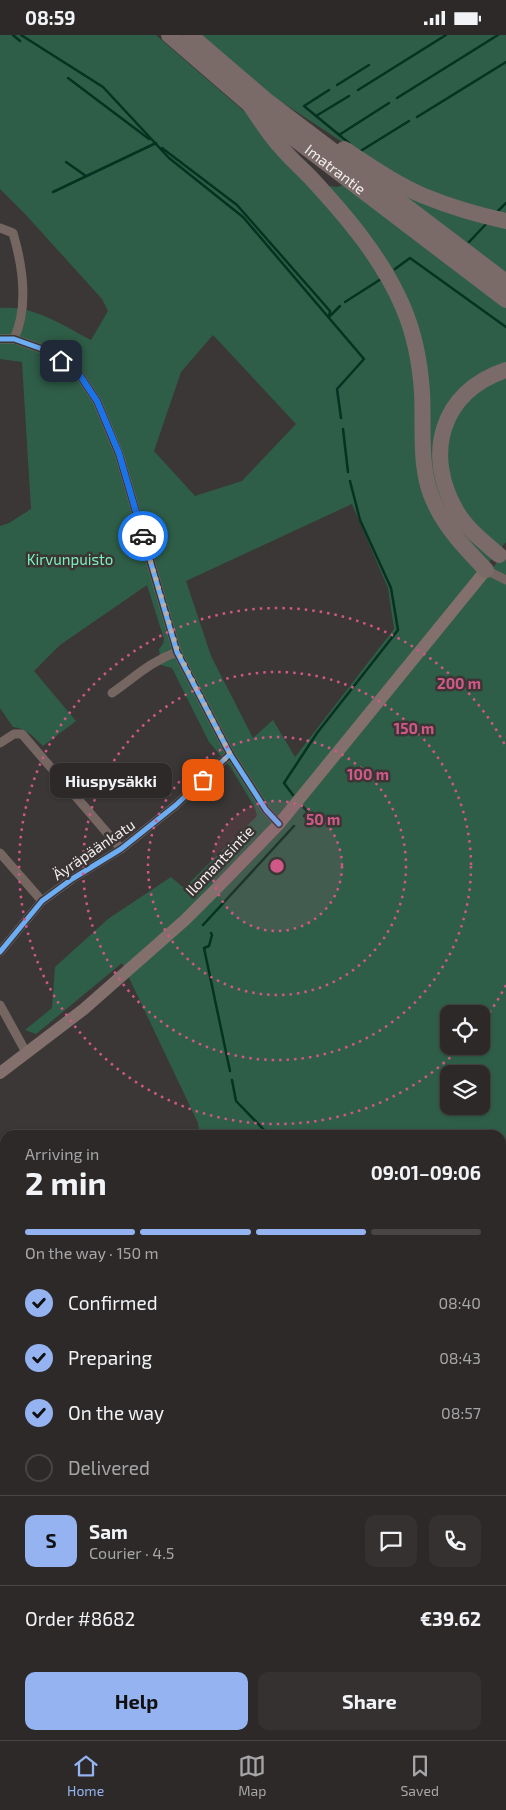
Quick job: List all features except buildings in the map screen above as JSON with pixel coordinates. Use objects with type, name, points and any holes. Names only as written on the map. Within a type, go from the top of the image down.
[{"type":"highway","name":"Imatrantie","points":[[169,35],[250,105],[506,300]]},
{"type":"highway","name":"Imatrantie","points":[[190,35],[266,100],[506,283]]},
{"type":"highway","points":[[266,100],[388,177],[423,196],[475,215],[496,219]]},
{"type":"highway","points":[[250,105],[278,145],[312,180],[370,247],[391,280],[413,333],[418,351],[422,392],[424,466],[428,484],[446,524],[486,570]]},
{"type":"highway","points":[[503,558],[477,536],[454,507],[442,476],[440,446],[444,425],[459,399],[479,382],[506,370]]},
{"type":"main road","name":"Ilomantsintie","points":[[0,1073],[84,1009],[185,920],[279,824],[486,570]]},
{"type":"street","points":[[0,228],[13,233],[20,257],[23,294],[21,320],[14,339]]},
{"type":"street","points":[[0,339],[14,339],[45,350],[77,371],[97,401],[119,453],[178,652],[230,754],[266,810],[279,824]]},
{"type":"street","points":[[486,570],[506,580]]},
{"type":"street","points":[[112,693],[142,669],[157,660],[178,652]]},
{"type":"street","points":[[0,743],[14,734],[22,734],[121,849]]},
{"type":"street","name":"Äyräpäänkatu","points":[[0,952],[42,901],[72,879],[121,849],[176,805],[230,754]]},
{"type":"street","points":[[0,853],[42,901]]},
{"type":"street","points":[[0,1005],[27,1054]]},
{"type":"green space","name":"Kirvunpuisto","points":[[0,35],[156,35],[246,113],[308,184],[337,187],[374,175],[506,225],[506,368],[449,409],[440,477],[495,555],[295,802],[506,552],[506,1130],[199,1130],[198,1123],[122,963],[36,1034],[25,1030],[52,1008],[55,967],[108,919],[171,877],[184,888],[257,816],[255,808],[231,768],[209,742],[172,668],[161,665],[159,649],[164,639],[147,585],[60,645],[34,671],[76,721],[43,746],[26,731],[13,727],[0,708],[0,526],[9,523],[31,509],[22,362],[0,359],[0,308],[12,308],[36,313],[58,322],[91,340],[108,311],[102,299],[0,189]],"holes":[[[213,335],[296,424],[242,481],[195,496],[154,451],[181,372]],[[352,504],[388,588],[394,629],[295,757],[273,720],[253,738],[211,656],[186,581]]]},
{"type":"green space","points":[[201,35],[506,35],[506,217],[425,192],[377,165],[271,95]]},
{"type":"green space","points":[[506,373],[506,542],[498,551],[479,535],[444,474],[453,413],[493,377]]},
{"type":"waterway","points":[[13,35],[20,41]]},
{"type":"waterway","points":[[21,35],[103,87],[169,158],[243,217],[364,359],[337,389],[341,418]]},
{"type":"waterway","points":[[358,90],[446,35]]},
{"type":"waterway","points":[[397,98],[498,35]]},
{"type":"waterway","points":[[417,117],[506,62]]},
{"type":"waterway","points":[[337,85],[369,65]]},
{"type":"waterway","points":[[68,78],[149,139]]},
{"type":"waterway","points":[[329,90],[304,106],[349,143]]},
{"type":"waterway","points":[[316,116],[349,96]]},
{"type":"waterway","points":[[339,135],[389,103]]},
{"type":"waterway","points":[[359,152],[409,121]]},
{"type":"waterway","points":[[53,192],[156,143]]},
{"type":"waterway","points":[[162,148],[237,205],[330,311],[329,317]]},
{"type":"waterway","points":[[66,162],[86,176]]},
{"type":"waterway","points":[[497,212],[506,203]]},
{"type":"waterway","points":[[469,242],[487,223]]},
{"type":"waterway","points":[[395,269],[410,258],[506,327]]},
{"type":"waterway","points":[[345,302],[381,279]]},
{"type":"waterway","points":[[330,316],[340,306]]},
{"type":"waterway","points":[[343,429],[348,472]]},
{"type":"waterway","points":[[293,795],[284,783],[317,733],[398,630],[391,588],[360,520],[350,481]]},
{"type":"waterway","points":[[303,807],[308,812],[304,816]]},
{"type":"waterway","points":[[203,925],[294,826]]},
{"type":"waterway","points":[[211,933],[209,946],[204,948],[230,1071]]},
{"type":"waterway","points":[[232,1080],[236,1101],[264,1130]]},
{"type":"cycle path","points":[[0,339],[14,339],[45,350],[77,371],[97,401],[119,454],[177,652],[230,754],[266,810],[279,824]]},
{"type":"cycle path","points":[[0,952],[42,901],[72,879],[121,849],[176,805],[230,754]]},
{"type":"way so far","points":[[143,536],[178,652],[230,754],[203,780]]},
{"type":"place","name":"Hiuspysäkki","points":[[203,780]]},
{"type":"route","points":[[61,361],[77,371],[97,401],[119,453],[143,536]]}]
